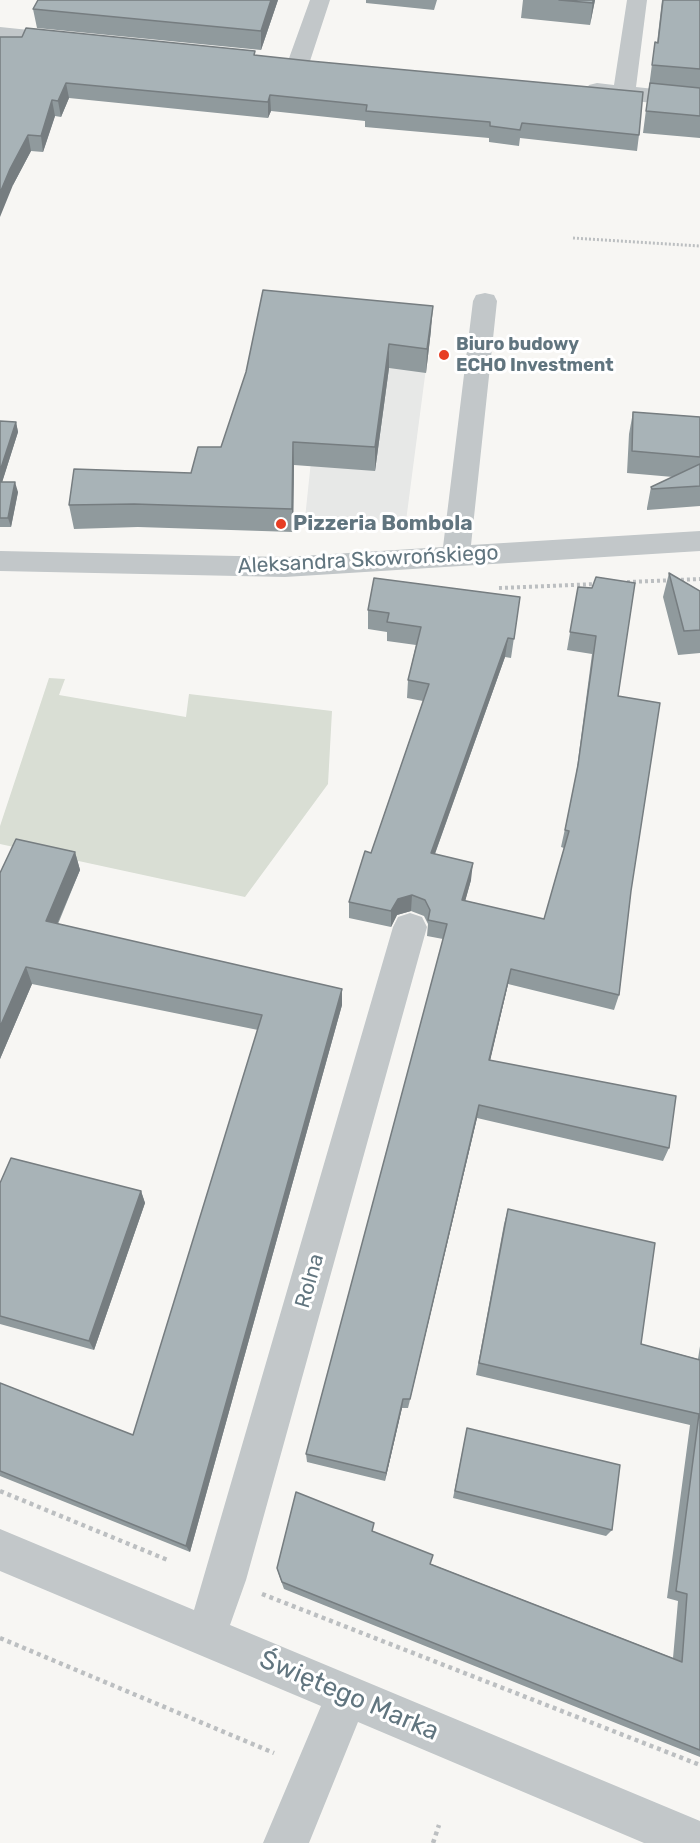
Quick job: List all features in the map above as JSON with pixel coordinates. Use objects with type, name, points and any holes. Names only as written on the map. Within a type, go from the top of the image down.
[{"type":"street","points":[[299,61],[320,0]]},
{"type":"street","points":[[624,93],[637,0]]},
{"type":"street","points":[[0,33],[92,42]]},
{"type":"street","points":[[276,59],[322,63]]},
{"type":"street","points":[[577,88],[700,101]]},
{"type":"street","points":[[456,557],[485,301]]},
{"type":"street","name":"Aleksandra Skowrońskiego","points":[[0,561],[285,567],[700,541]]},
{"type":"street","name":"Rolna","points":[[206,1635],[225,1580],[410,927]]},
{"type":"street","name":"Świętego Marka","points":[[0,1550],[698,1843]]},
{"type":"street","points":[[286,1843],[346,1695]]},
{"type":"path","points":[[573,238],[700,246]]},
{"type":"path","points":[[0,1491],[170,1561]]},
{"type":"path","points":[[258,1592],[700,1765]]},
{"type":"path","points":[[0,1638],[274,1753]]},
{"type":"path","points":[[433,1843],[439,1825]]},
{"type":"shaded area","points":[[264,314],[431,330],[406,521],[304,528],[311,461]]},
{"type":"shaded area","points":[[49,678],[65,679],[59,695],[186,717],[189,694],[332,711],[328,784],[245,897],[0,844],[0,826]]},
{"type":"building","points":[[38,0],[271,0],[261,31],[33,9]]},
{"type":"building","points":[[559,0],[593,0],[593,3]]},
{"type":"building","points":[[663,0],[700,0],[700,69],[652,65],[655,42],[658,43]]},
{"type":"building","points":[[26,28],[255,51],[254,55],[310,61],[643,92],[639,135],[522,123],[520,130],[490,126],[490,122],[366,111],[367,105],[270,95],[268,102],[66,83],[58,101],[52,100],[41,136],[28,135],[0,193],[0,37],[22,37]]},
{"type":"building","points":[[650,83],[700,88],[700,116],[646,111]]},
{"type":"building","points":[[263,290],[433,306],[427,349],[389,344],[375,447],[293,442],[292,509],[134,504],[69,505],[74,469],[191,473],[198,447],[221,447],[246,372]]},
{"type":"building","points":[[633,412],[700,417],[700,457],[632,451]]},
{"type":"building","points":[[0,421],[16,422],[0,471]]},
{"type":"building","points":[[700,464],[700,486],[652,489],[651,487]]},
{"type":"building","points":[[0,482],[15,482],[8,518],[0,518]]},
{"type":"building","points":[[669,573],[700,591],[700,630],[684,631]]},
{"type":"building","points":[[596,577],[635,583],[618,696],[660,703],[631,891],[619,995],[511,969],[489,1060],[676,1096],[669,1148],[479,1105],[410,1399],[403,1399],[386,1473],[306,1454],[447,924],[428,920],[430,910],[425,900],[412,895],[398,899],[391,911],[349,902],[365,851],[371,853],[429,684],[408,680],[421,627],[387,622],[389,613],[368,610],[374,578],[520,597],[514,639],[508,638],[431,853],[473,863],[462,900],[544,919],[569,831],[565,830],[578,765],[596,636],[570,632],[578,587],[592,588]]},
{"type":"building","points":[[16,839],[75,852],[46,921],[342,989],[186,1546],[0,1471],[0,1383],[133,1435],[262,1015],[26,967],[0,1027],[0,873]]},
{"type":"building","points":[[11,1158],[141,1191],[89,1341],[0,1316],[0,1183]]},
{"type":"building","points":[[508,1209],[655,1243],[641,1344],[700,1360],[700,1750],[282,1582],[277,1568],[296,1492],[374,1523],[372,1531],[433,1555],[430,1564],[682,1662],[687,1594],[676,1591],[699,1414],[479,1363]]},
{"type":"building","points":[[467,1428],[620,1465],[612,1530],[455,1491]]},
{"type":"place","name":"Biuro budowy ECHO Investment","points":[[444,355]]},
{"type":"place","name":"Pizzeria Bombola","points":[[281,524]]}]
